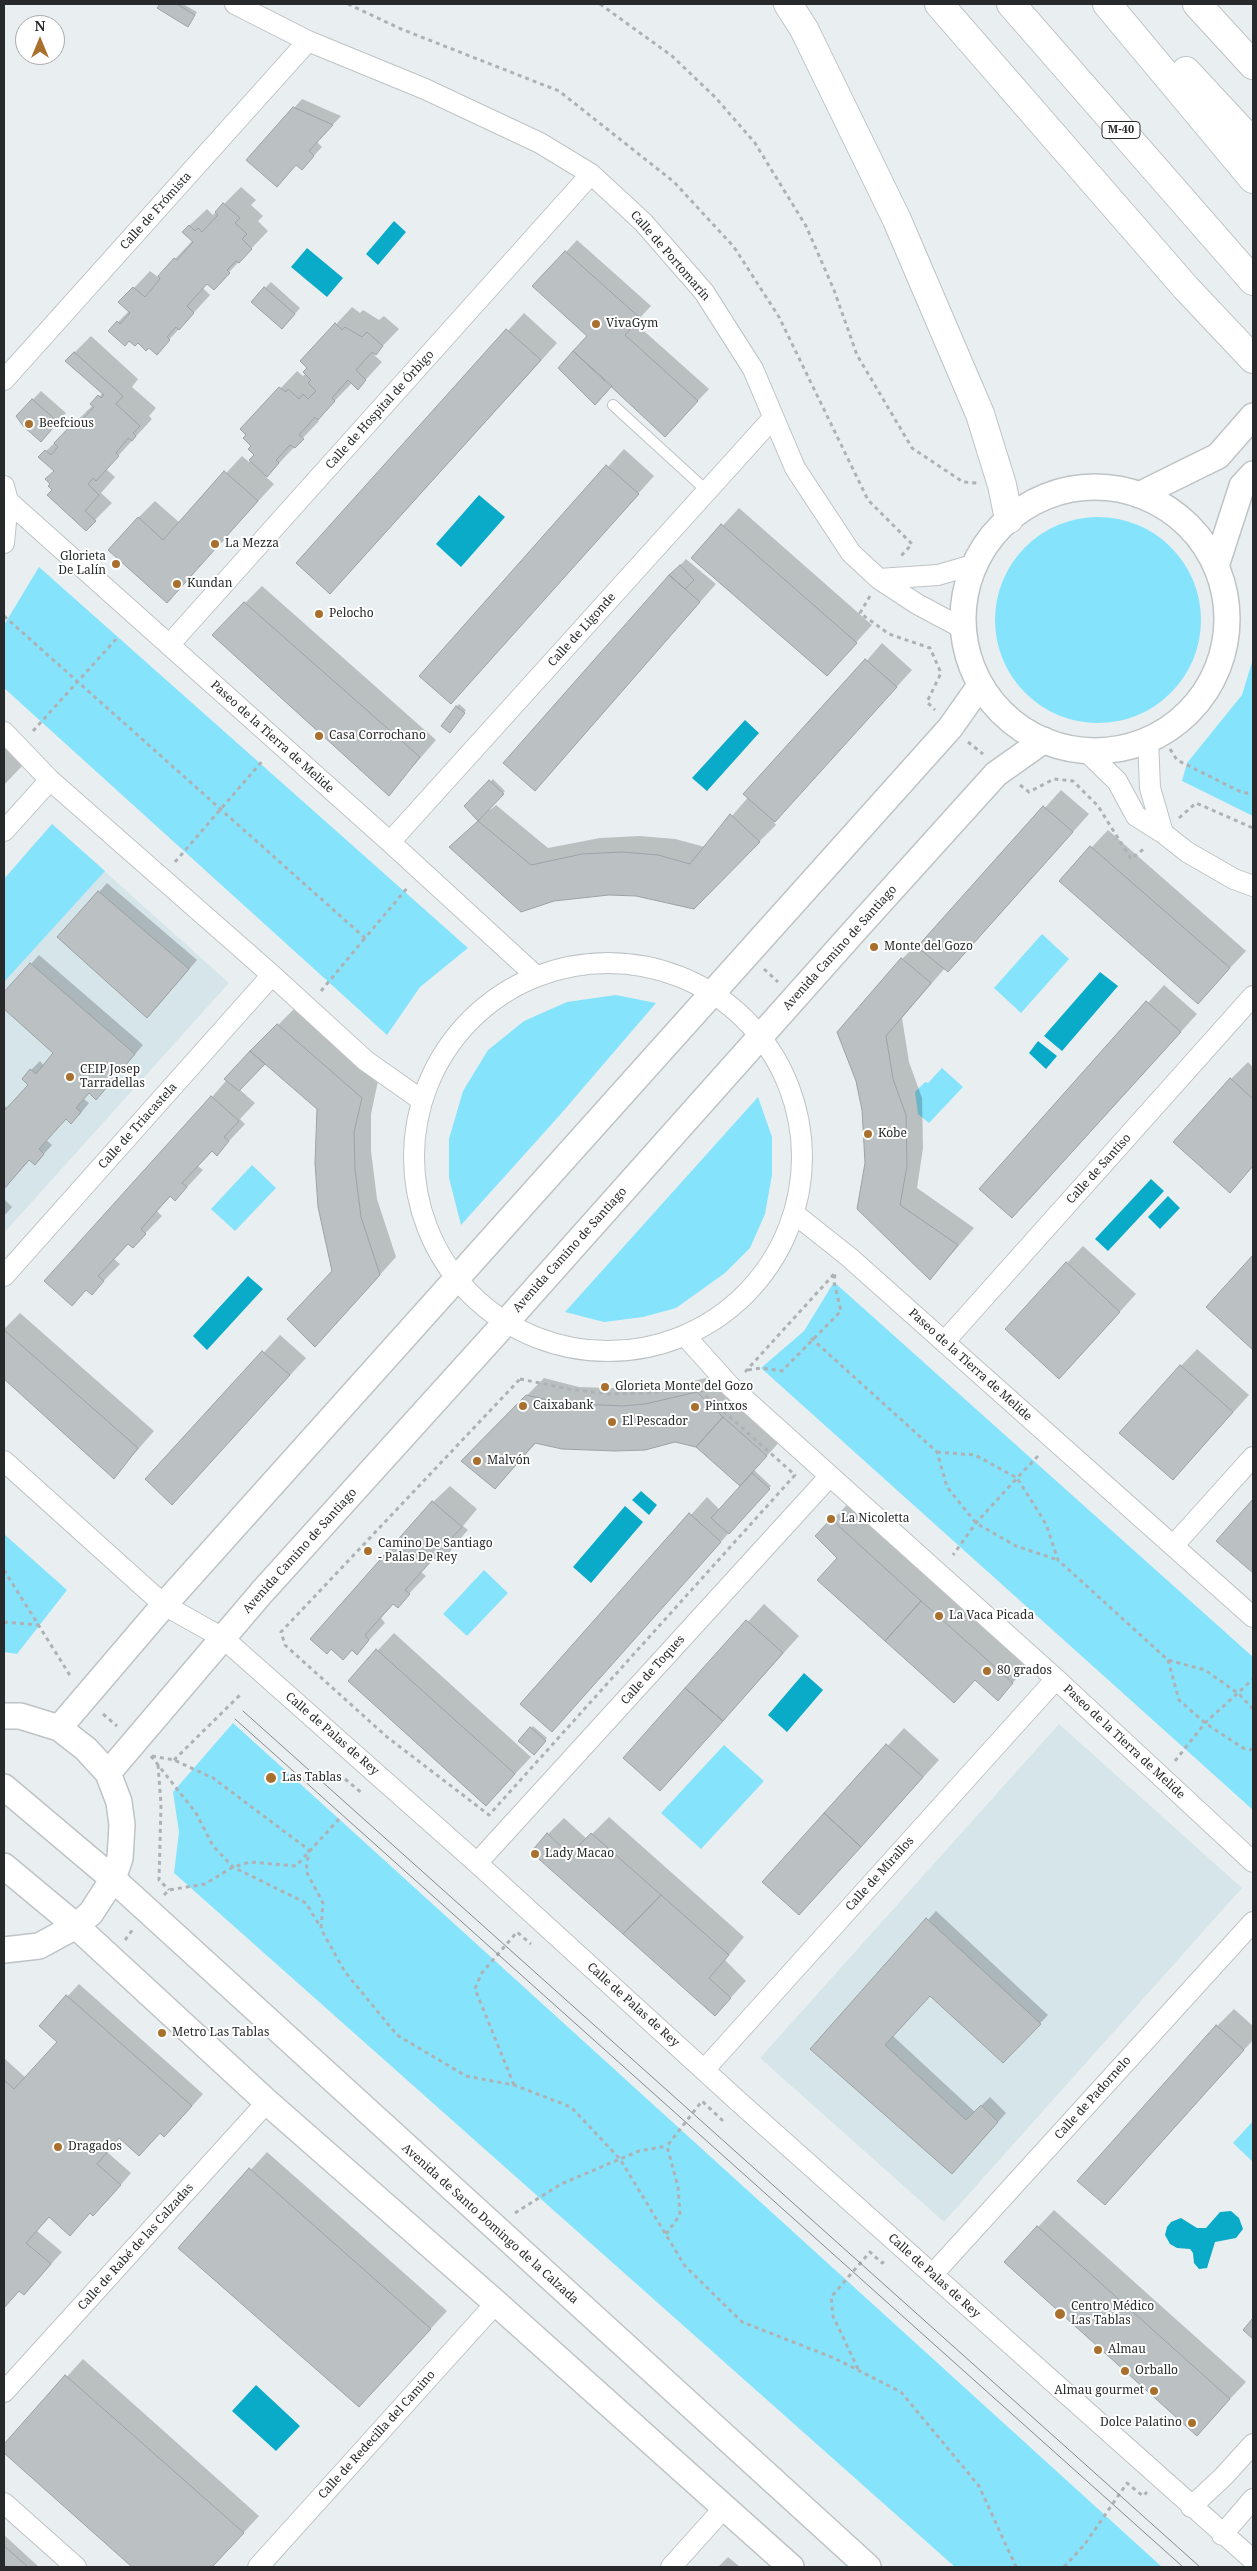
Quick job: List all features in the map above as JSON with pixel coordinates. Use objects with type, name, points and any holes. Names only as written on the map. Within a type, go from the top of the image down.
[{"type":"highway","points":[[788,4],[804,29],[896,220],[980,414],[1002,485],[1010,519]]},
{"type":"highway","points":[[938,4],[1186,288],[1253,359]]},
{"type":"highway","name":"M-40","points":[[1011,4],[1253,280]]},
{"type":"highway","points":[[1107,4],[1253,179]]},
{"type":"highway","points":[[1122,4],[1253,143]]},
{"type":"highway","points":[[1197,4],[1253,65]]},
{"type":"street","name":"Calle de Portomarín","points":[[235,4],[308,41],[425,89],[540,143],[591,174],[643,222],[704,292],[753,369],[795,468],[851,553],[880,579],[917,604],[962,628]]},
{"type":"street","name":"Calle de Frómista","points":[[4,380],[308,41]]},
{"type":"street","name":"Calle de Hospital de Órbigo","points":[[169,645],[591,174]]},
{"type":"street","points":[[1139,495],[1218,456],[1253,416]]},
{"type":"street","name":"Calle de Ligonde","points":[[390,842],[773,418]]},
{"type":"street","points":[[1216,566],[1242,486],[1253,474]]},
{"type":"street","points":[[1105,488],[1139,495],[1172,509],[1200,533],[1216,566],[1228,606],[1225,648],[1210,686],[1184,718],[1155,738],[1114,750],[1085,750],[1044,740],[1007,719],[979,687],[967,659],[962,628],[966,588],[982,550],[1010,519],[1038,501],[1070,490],[1105,488]]},
{"type":"street","name":"Paseo de la Tierra de Melide","points":[[6,493],[169,645],[390,842],[535,975]]},
{"type":"street","points":[[4,543],[6,493]]},
{"type":"street","points":[[880,579],[938,575],[976,564]]},
{"type":"street","points":[[59,1728],[164,1605],[460,1277],[950,728],[979,687]]},
{"type":"street","points":[[4,732],[50,780],[272,975],[366,1061],[420,1099]]},
{"type":"street","points":[[1155,738],[1150,788],[1163,833]]},
{"type":"street","name":"Avenida Camino de Santiago","points":[[108,1773],[142,1749],[223,1638],[996,774],[1044,740]]},
{"type":"street","points":[[1085,750],[1117,782],[1136,816],[1163,833],[1187,852],[1234,879],[1253,886]]},
{"type":"street","points":[[4,830],[50,780]]},
{"type":"street","points":[[624,963],[668,973],[712,994],[736,1015],[758,1040],[785,1080],[800,1124],[803,1170],[796,1215],[773,1266],[735,1308],[687,1338],[609,1350],[540,1339],[507,1321],[460,1277],[432,1239],[416,1194],[412,1146],[420,1099],[437,1059],[462,1024],[496,995],[535,975],[578,964],[624,963]]},
{"type":"street","name":"Calle de Triacastela","points":[[4,1276],[272,975]]},
{"type":"street","name":"Calle de Santiso","points":[[945,1341],[1253,996]]},
{"type":"street","name":"Paseo de la Tierra de Melide","points":[[796,1215],[849,1257],[945,1341],[1253,1617]]},
{"type":"street","name":"Paseo de la Tierra de Melide","points":[[687,1338],[732,1387],[829,1477],[1056,1679],[1253,1862]]},
{"type":"street","points":[[1173,1546],[1253,1457]]},
{"type":"street","name":"Calle de Palas de Rey","points":[[4,1461],[164,1605],[223,1638],[477,1863],[739,2102],[1191,2507],[1253,2560]]},
{"type":"street","name":"Calle de Toques","points":[[477,1863],[829,1477]]},
{"type":"street","name":"Calle de Mirallos","points":[[704,2070],[1056,1679]]},
{"type":"street","points":[[4,1716],[20,1716],[59,1728],[86,1749],[108,1773],[119,1802],[122,1825],[120,1858],[113,1879],[91,1913],[76,1926],[39,1946],[4,1950]]},
{"type":"street","name":"Avenida de Santo Domingo de la Calzada","points":[[4,1787],[113,1879],[497,2231],[868,2567]]},
{"type":"street","points":[[4,1866],[76,1926],[267,2102],[496,2303],[791,2567]]},
{"type":"street","name":"Calle de Padornelo","points":[[933,2274],[1253,1922]]},
{"type":"street","name":"Calle de Rabé de las Calzadas","points":[[4,2392],[267,2102]]},
{"type":"street","name":"Calle de Redecilla del Camino","points":[[258,2567],[496,2303]]},
{"type":"street","points":[[1191,2507],[1224,2476],[1253,2444]]},
{"type":"street","points":[[1222,2534],[1253,2499]]},
{"type":"street","points":[[4,2503],[76,2567]]},
{"type":"street","points":[[671,2567],[724,2508]]},
{"type":"lane","points":[[613,406],[707,491]]},
{"type":"path","points":[[600,4],[672,56],[715,97],[755,143],[806,226],[834,290],[857,355],[912,448],[963,482],[1002,485]]},
{"type":"path","points":[[4,616],[366,938]]},
{"type":"path","points":[[33,731],[118,637]]},
{"type":"path","points":[[1155,738],[1177,760],[1242,793],[1253,794]]},
{"type":"path","points":[[175,862],[264,760]]},
{"type":"path","points":[[1196,804],[1253,828]]},
{"type":"path","points":[[320,991],[408,887]]},
{"type":"path","points":[[748,954],[795,998]]},
{"type":"path","points":[[732,1387],[849,1257]]},
{"type":"path","points":[[746,1371],[761,1368],[782,1371],[811,1338],[841,1311],[834,1282],[834,1273]]},
{"type":"path","points":[[811,1338],[937,1452],[948,1487],[976,1523],[1016,1546],[1058,1560],[1168,1660],[1206,1670],[1239,1694],[1253,1709]]},
{"type":"path","points":[[520,1379],[578,1390],[617,1394],[673,1390],[693,1384],[795,1475],[489,1815],[387,1737],[285,1645],[281,1632],[520,1379]]},
{"type":"path","points":[[937,1452],[975,1455],[1017,1478],[1046,1524],[1058,1560]]},
{"type":"path","points":[[953,1555],[976,1523],[1038,1456]]},
{"type":"path","points":[[4,1570],[84,1697],[158,1764],[196,1813],[213,1846],[233,1867],[306,1903],[345,1972],[397,2035],[466,2076],[514,2085],[571,2107],[620,2159],[685,2266],[742,2322],[834,2358],[901,2392],[979,2486],[1016,2567]]},
{"type":"path","points":[[4,1622],[39,1625]]},
{"type":"path","points":[[1168,1660],[1179,1700],[1205,1723],[1243,1748],[1253,1750]]},
{"type":"path","points":[[1159,1774],[1180,1758],[1205,1723],[1239,1694],[1253,1679]]},
{"type":"path","points":[[174,1760],[241,1694]]},
{"type":"path","points":[[142,1749],[174,1760],[213,1778],[309,1850]]},
{"type":"path","points":[[158,1764],[161,1804],[159,1880],[169,1890]]},
{"type":"path","points":[[346,1779],[363,1794]]},
{"type":"path","points":[[110,1958],[169,1890],[205,1884],[233,1867],[250,1862],[296,1866],[339,1819]]},
{"type":"path","points":[[309,1850],[306,1871],[324,1903],[321,1929]]},
{"type":"path","points":[[514,2085],[475,1989],[481,1974],[517,1932],[535,1948]]},
{"type":"path","points":[[497,2231],[515,2212],[561,2184],[639,2151],[667,2146],[702,2100],[722,2120],[739,2102]]},
{"type":"path","points":[[666,2234],[680,2216],[678,2187],[667,2146]]},
{"type":"path","points":[[858,2370],[833,2316],[831,2297],[870,2252],[882,2263],[900,2246]]},
{"type":"path","points":[[1064,2567],[1085,2544],[1127,2482],[1143,2496],[1160,2479]]},
{"type":"shaded area","points":[[394,221],[406,232],[378,265],[366,254]]},
{"type":"shaded area","points":[[307,248],[343,278],[327,297],[291,267]]},
{"type":"shaded area","points":[[479,495],[505,517],[461,567],[436,544]]},
{"type":"shaded area","points":[[1098,517],[1118,519],[1137,525],[1146,529],[1171,547],[1189,572],[1193,581],[1199,600],[1201,620],[1199,640],[1193,659],[1189,668],[1171,693],[1146,711],[1137,715],[1118,721],[1098,723],[1078,721],[1059,715],[1050,711],[1025,693],[1007,668],[1003,659],[997,640],[995,620],[997,600],[1003,581],[1007,572],[1025,547],[1050,529],[1059,525],[1078,519]]},
{"type":"shaded area","points":[[39,567],[468,948],[420,987],[387,1035],[4,688],[4,625]]},
{"type":"shaded area","points":[[1253,659],[1253,816],[1182,781],[1187,763],[1242,695]]},
{"type":"shaded area","points":[[745,720],[759,733],[707,791],[692,778]]},
{"type":"shaded area","points":[[52,824],[229,983],[4,1233],[4,879]]},
{"type":"shaded area","points":[[52,824],[105,871],[4,982],[4,879]]},
{"type":"shaded area","points":[[1042,934],[1069,959],[1021,1013],[994,988]]},
{"type":"shaded area","points":[[1100,972],[1118,986],[1062,1051],[1044,1036]]},
{"type":"shaded area","points":[[616,995],[656,1003],[559,1116],[461,1225],[449,1178],[449,1139],[463,1091],[488,1050],[524,1021],[567,1002]]},
{"type":"shaded area","points":[[1038,1041],[1057,1056],[1046,1069],[1029,1053]]},
{"type":"shaded area","points":[[942,1068],[963,1087],[929,1123],[918,1114],[915,1092],[925,1082],[928,1083]]},
{"type":"shaded area","points":[[758,1097],[772,1137],[772,1175],[765,1214],[750,1248],[725,1273],[676,1308],[643,1317],[604,1322],[565,1312]]},
{"type":"shaded area","points":[[252,1165],[276,1188],[235,1231],[211,1209]]},
{"type":"shaded area","points":[[1151,1179],[1164,1191],[1108,1251],[1095,1239]]},
{"type":"shaded area","points":[[1168,1196],[1180,1208],[1160,1229],[1148,1217]]},
{"type":"shaded area","points":[[248,1276],[263,1289],[207,1350],[193,1336]]},
{"type":"shaded area","points":[[834,1282],[1253,1657],[1253,1810],[761,1368],[804,1331]]},
{"type":"shaded area","points":[[641,1491],[657,1505],[649,1515],[632,1500]]},
{"type":"shaded area","points":[[625,1506],[643,1522],[591,1583],[573,1567]]},
{"type":"shaded area","points":[[4,1534],[67,1590],[17,1654],[4,1652]]},
{"type":"shaded area","points":[[484,1570],[508,1593],[467,1636],[443,1614]]},
{"type":"shaded area","points":[[804,1673],[823,1690],[787,1732],[768,1715]]},
{"type":"shaded area","points":[[233,1723],[1162,2567],[955,2567],[174,1873],[179,1832],[173,1792]]},
{"type":"shaded area","points":[[1059,1724],[1242,1888],[944,2222],[760,2058]]},
{"type":"shaded area","points":[[724,1745],[764,1781],[701,1849],[661,1813]]},
{"type":"shaded area","points":[[1253,2121],[1253,2162],[1233,2143]]},
{"type":"shaded area","points":[[1231,2211],[1239,2218],[1243,2229],[1236,2238],[1215,2242],[1207,2268],[1199,2269],[1194,2263],[1193,2253],[1190,2249],[1177,2248],[1170,2244],[1165,2235],[1167,2227],[1171,2222],[1181,2218],[1197,2228],[1206,2228],[1220,2212]]},
{"type":"shaded area","points":[[256,2385],[300,2426],[276,2451],[232,2411]]},
{"type":"building","points":[[160,4],[177,4],[195,15],[188,27],[157,8]]},
{"type":"building","points":[[293,107],[333,125],[309,151],[314,156],[302,170],[296,165],[277,187],[246,160]]},
{"type":"building","points":[[223,203],[240,218],[235,223],[247,234],[242,239],[252,249],[239,263],[236,261],[227,270],[230,273],[214,290],[207,284],[187,306],[194,313],[179,330],[176,327],[167,337],[170,340],[157,355],[149,348],[146,351],[138,343],[135,346],[129,341],[125,346],[108,331],[117,321],[120,324],[130,313],[118,302],[133,287],[145,297],[160,279],[158,276],[174,258],[177,260],[193,242],[182,232],[189,225],[195,231],[198,228],[202,232],[218,215],[215,212]]},
{"type":"building","points":[[565,251],[640,318],[625,335],[698,401],[665,437],[573,351],[587,336],[532,286]]},
{"type":"building","points":[[264,287],[295,314],[282,329],[251,302]]},
{"type":"building","points":[[335,323],[342,330],[345,327],[362,337],[367,332],[383,346],[376,355],[372,352],[356,370],[366,380],[358,390],[348,380],[332,398],[335,401],[318,420],[315,417],[299,435],[304,439],[295,448],[290,445],[276,460],[279,463],[267,477],[249,460],[254,455],[248,449],[251,446],[243,438],[246,435],[240,429],[279,387],[286,392],[288,389],[299,399],[303,394],[308,399],[316,391],[308,383],[311,380],[303,372],[307,368],[300,361]]},
{"type":"building","points":[[506,329],[541,360],[330,594],[296,563]]},
{"type":"building","points":[[573,351],[612,386],[595,405],[558,368]]},
{"type":"building","points":[[74,352],[123,396],[116,404],[140,426],[133,433],[136,436],[132,441],[128,438],[116,453],[119,456],[96,481],[93,478],[88,484],[99,495],[85,511],[96,521],[86,531],[47,495],[52,490],[48,486],[50,484],[45,479],[54,471],[38,457],[45,450],[51,455],[58,447],[54,443],[78,418],[81,421],[94,407],[90,404],[98,395],[101,398],[104,395],[65,361]]},
{"type":"building","points":[[32,399],[58,422],[41,442],[23,426],[16,416]]},
{"type":"building","points":[[606,465],[639,494],[451,704],[419,676]]},
{"type":"building","points":[[224,471],[258,501],[167,603],[108,550],[138,517],[163,540]]},
{"type":"building","points":[[721,524],[857,643],[827,676],[691,558]]},
{"type":"building","points":[[680,565],[694,580],[685,589],[669,575]]},
{"type":"building","points":[[669,575],[700,602],[535,791],[503,763]]},
{"type":"building","points":[[244,602],[420,757],[389,796],[212,635]]},
{"type":"building","points":[[865,659],[897,687],[775,822],[743,794]]},
{"type":"building","points":[[456,706],[465,713],[450,733],[441,726]]},
{"type":"building","points":[[489,780],[504,794],[478,821],[464,806]]},
{"type":"building","points":[[1043,806],[1073,832],[948,972],[917,947]]},
{"type":"building","points":[[730,814],[760,842],[694,909],[636,896],[609,895],[554,901],[521,912],[449,847],[478,821],[531,865],[582,854],[622,852],[658,855],[690,864]]},
{"type":"building","points":[[1090,846],[1230,968],[1198,1004],[1059,881]]},
{"type":"building","points":[[98,891],[189,969],[147,1018],[57,937]]},
{"type":"building","points":[[901,958],[931,983],[886,1036],[893,1079],[906,1115],[907,1166],[900,1205],[958,1245],[930,1280],[857,1209],[865,1163],[862,1110],[856,1081],[837,1032]]},
{"type":"building","name":"CEIP Josep Tarradellas","points":[[30,963],[135,1054],[96,1100],[89,1093],[76,1108],[81,1112],[71,1124],[66,1119],[39,1149],[44,1154],[35,1165],[29,1160],[4,1189],[4,1111],[28,1085],[22,1079],[30,1069],[36,1074],[53,1053],[4,1009],[4,992]]},
{"type":"building","points":[[1146,1001],[1181,1032],[1012,1218],[979,1189]]},
{"type":"building","points":[[277,1024],[362,1098],[354,1132],[355,1169],[361,1217],[380,1275],[315,1347],[287,1319],[332,1271],[318,1207],[315,1163],[317,1109],[250,1051]]},
{"type":"building","points":[[250,1051],[265,1064],[239,1091],[224,1079]]},
{"type":"building","points":[[1230,1078],[1253,1099],[1253,1166],[1230,1193],[1173,1142]]},
{"type":"building","points":[[211,1096],[239,1121],[224,1137],[229,1141],[217,1156],[212,1151],[182,1183],[187,1187],[175,1201],[170,1196],[141,1229],[146,1234],[133,1248],[128,1244],[98,1276],[104,1281],[92,1295],[86,1290],[72,1306],[44,1281]]},
{"type":"building","points":[[1253,1255],[1253,1350],[1206,1307]]},
{"type":"building","points":[[1066,1262],[1120,1312],[1059,1379],[1005,1329]]},
{"type":"building","points":[[4,1330],[138,1448],[114,1479],[4,1379]]},
{"type":"building","points":[[262,1351],[290,1375],[172,1505],[145,1479]]},
{"type":"building","points":[[1180,1365],[1233,1412],[1173,1480],[1119,1433]]},
{"type":"building","points":[[697,1392],[723,1417],[696,1447],[675,1442],[645,1450],[615,1451],[562,1449],[535,1443],[495,1489],[461,1461],[526,1395],[562,1403],[623,1406],[645,1404]]},
{"type":"building","points":[[723,1417],[767,1456],[740,1486],[696,1447]]},
{"type":"building","points":[[752,1473],[770,1489],[729,1534],[711,1518]]},
{"type":"building","points":[[1253,1499],[1253,1573],[1216,1541]]},
{"type":"building","points":[[432,1501],[462,1527],[447,1543],[452,1548],[440,1563],[434,1558],[405,1590],[410,1594],[398,1608],[393,1604],[365,1635],[369,1640],[357,1655],[352,1650],[343,1660],[331,1649],[327,1654],[310,1639]]},
{"type":"building","points":[[689,1513],[721,1542],[552,1732],[520,1704]]},
{"type":"building","points":[[831,1519],[921,1601],[885,1641],[817,1580],[837,1558],[815,1536]]},
{"type":"building","points":[[921,1601],[1013,1683],[998,1701],[975,1680],[954,1703],[885,1641]]},
{"type":"building","points":[[746,1620],[783,1653],[723,1721],[685,1688]]},
{"type":"building","points":[[376,1649],[515,1774],[486,1806],[348,1681]]},
{"type":"building","points":[[685,1688],[723,1721],[660,1791],[623,1758]]},
{"type":"building","points":[[530,1727],[546,1741],[534,1755],[518,1741]]},
{"type":"building","points":[[886,1744],[923,1777],[861,1847],[824,1813]]},
{"type":"building","points":[[824,1813],[861,1847],[799,1915],[762,1882]]},
{"type":"building","points":[[547,1833],[570,1855],[591,1833],[661,1895],[623,1934],[531,1852]]},
{"type":"building","points":[[661,1895],[729,1955],[709,1978],[731,1998],[715,2016],[623,1934]]},
{"type":"building","points":[[926,1918],[1041,2024],[1003,2063],[930,1996],[885,2045],[966,2120],[981,2105],[998,2122],[952,2174],[810,2049]]},
{"type":"building","name":"Dragados","points":[[66,1995],[192,2106],[164,2137],[160,2133],[139,2156],[119,2138],[97,2164],[121,2185],[93,2216],[90,2213],[70,2236],[49,2217],[26,2243],[51,2264],[24,2295],[19,2291],[4,2308],[4,2080],[14,2089],[57,2042],[39,2026]]},
{"type":"building","points":[[1216,2025],[1244,2050],[1105,2205],[1077,2181]]},
{"type":"building","points":[[249,2168],[431,2329],[359,2407],[178,2248]]},
{"type":"building","points":[[1037,2226],[1230,2399],[1197,2436],[1004,2262]]},
{"type":"building","points":[[1253,2318],[1253,2339],[1243,2330]]},
{"type":"building","points":[[65,2375],[244,2533],[212,2567],[132,2567],[4,2453],[4,2444]]},
{"type":"building","points":[[4,2546],[28,2567],[4,2567]]},
{"type":"tram line","points":[[243,1711],[1200,2567]]},
{"type":"tram line","points":[[235,1719],[1183,2567]]},
{"type":"place","name":"VivaGym","points":[[596,324]]},
{"type":"place","name":"Beefcious","points":[[29,424]]},
{"type":"place","name":"La Mezza","points":[[215,544]]},
{"type":"place","name":"Glorieta De Lalín","points":[[116,564]]},
{"type":"place","name":"Kundan","points":[[177,584]]},
{"type":"place","name":"Pelocho","points":[[319,614]]},
{"type":"place","name":"Casa Corrochano","points":[[319,736]]},
{"type":"place","name":"Monte del Gozo","points":[[874,947]]},
{"type":"place","name":"CEIP Josep Tarradellas","points":[[70,1077]]},
{"type":"place","name":"Kobe","points":[[868,1134]]},
{"type":"place","name":"Glorieta Monte del Gozo","points":[[605,1387]]},
{"type":"place","name":"Caixabank","points":[[523,1406]]},
{"type":"place","name":"Pintxos","points":[[695,1407]]},
{"type":"place","name":"El Pescador","points":[[612,1422]]},
{"type":"place","name":"Malvón","points":[[477,1461]]},
{"type":"place","name":"La Nicoletta","points":[[831,1519]]},
{"type":"place","name":"Camino De Santiago - Palas De Rey","points":[[368,1551]]},
{"type":"place","name":"La Vaca Picada","points":[[939,1616]]},
{"type":"place","name":"80 grados","points":[[987,1671]]},
{"type":"place","name":"Las Tablas","points":[[271,1778]]},
{"type":"place","name":"Lady Macao","points":[[535,1854]]},
{"type":"place","name":"Metro Las Tablas","points":[[162,2033]]},
{"type":"place","name":"Dragados","points":[[58,2147]]},
{"type":"place","name":"Centro Médico Las Tablas","points":[[1060,2314]]},
{"type":"place","name":"Almau","points":[[1098,2350]]},
{"type":"place","name":"Orballo","points":[[1125,2371]]},
{"type":"place","name":"Almau gourmet","points":[[1154,2391]]},
{"type":"place","name":"Dolce Palatino","points":[[1192,2423]]}]
